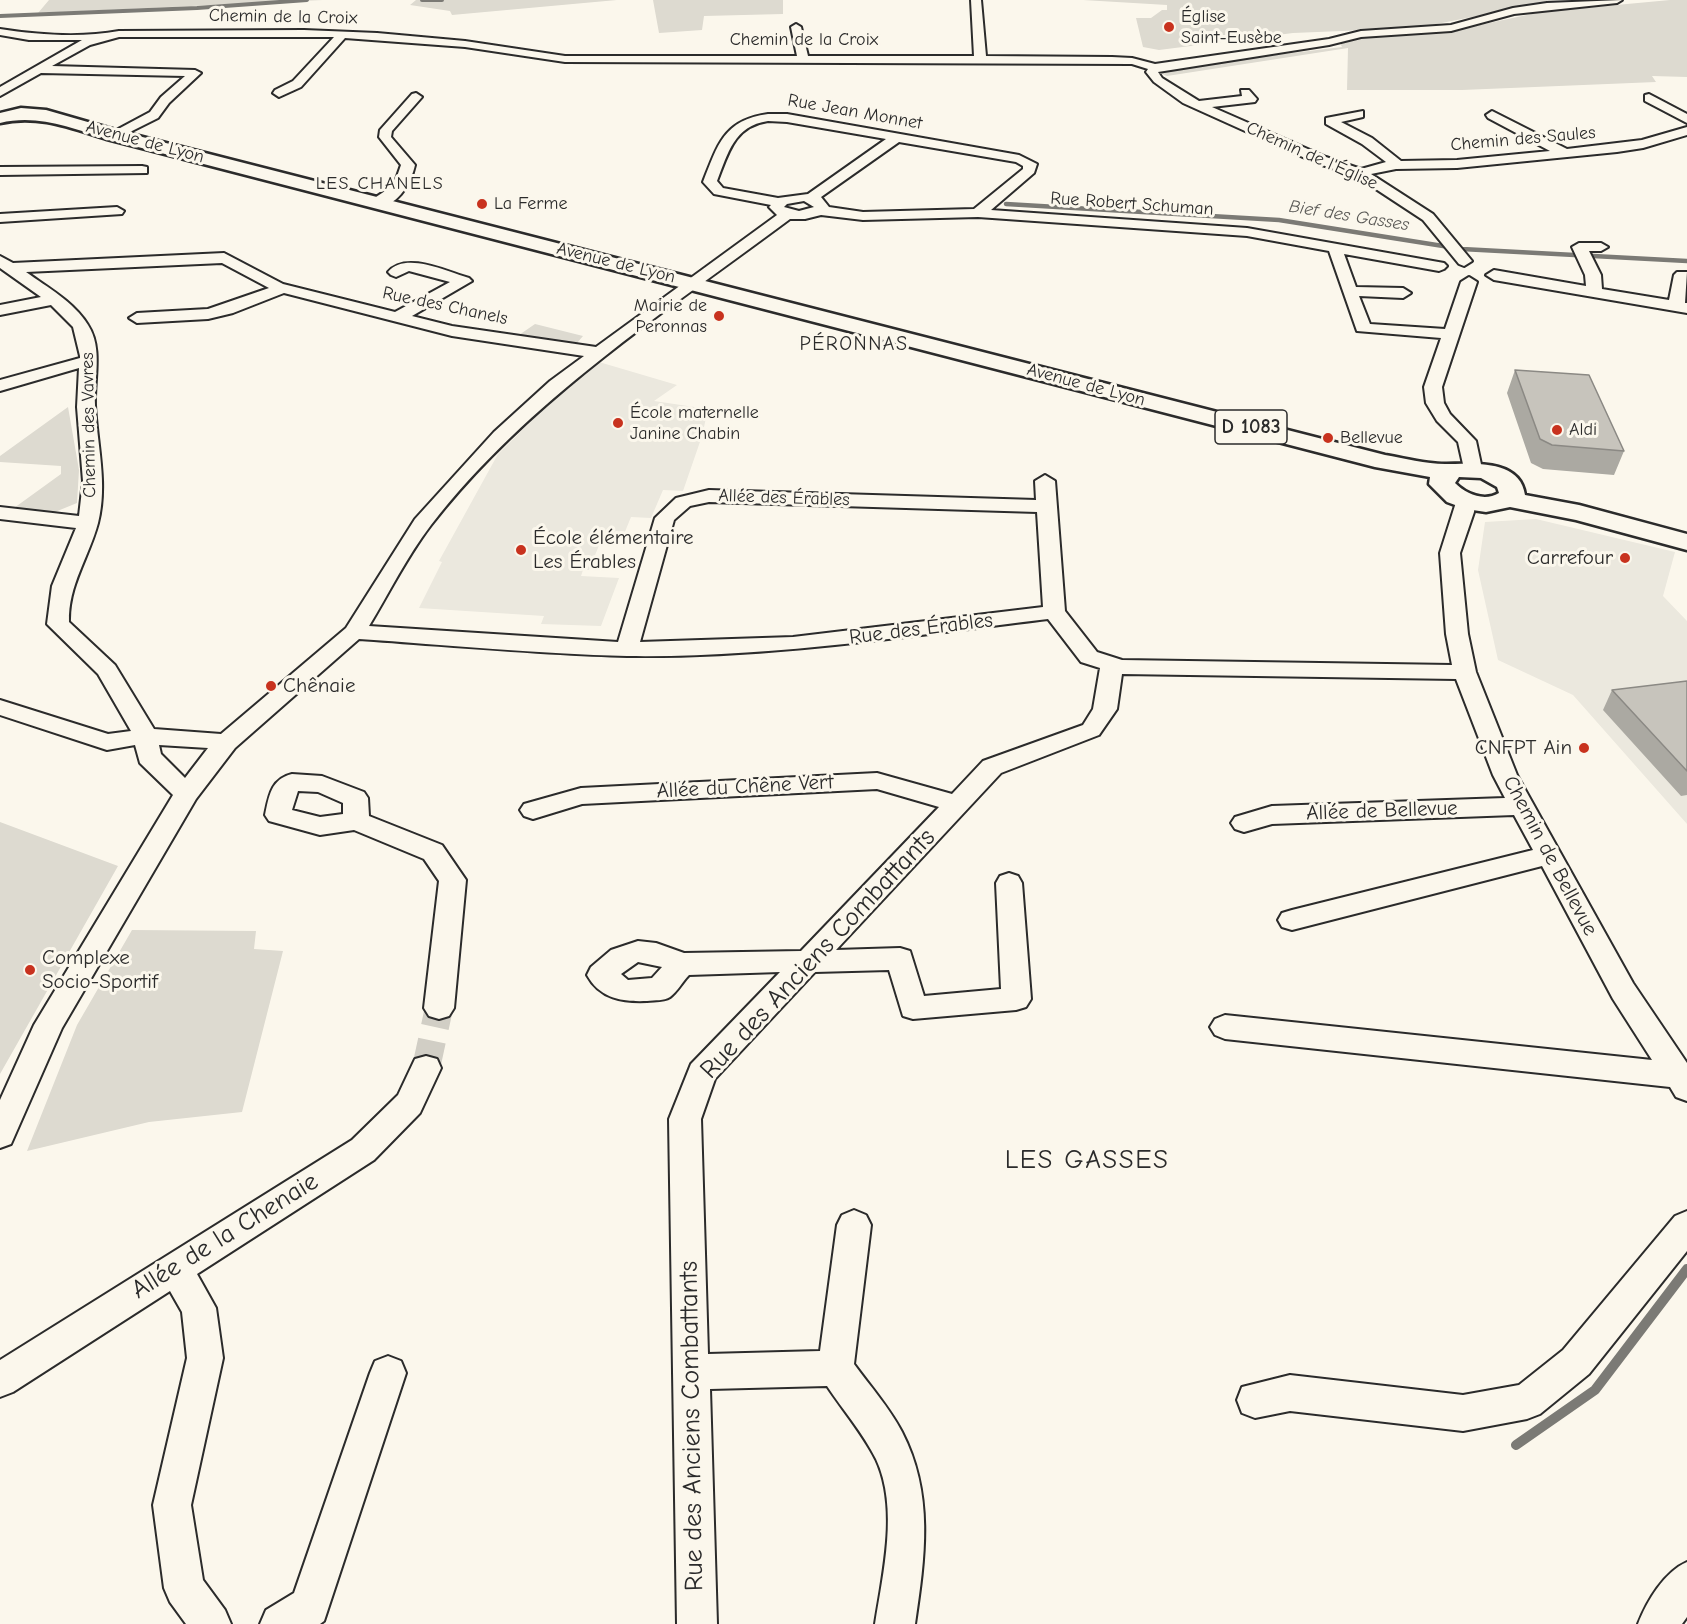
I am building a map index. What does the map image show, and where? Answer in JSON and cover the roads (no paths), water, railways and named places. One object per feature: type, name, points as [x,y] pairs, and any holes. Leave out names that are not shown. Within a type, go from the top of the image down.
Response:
[{"type":"main road","name":"Avenue de Lyon","points":[[0,110],[57,118],[113,135],[1384,462],[1412,474],[1496,475],[1510,493]]},
{"type":"main road","points":[[1454,474],[1448,492],[1465,500],[1485,504],[1510,493],[1687,542]]},
{"type":"street","points":[[976,0],[980,58]]},
{"type":"street","name":"Chemin de la Croix","points":[[0,92],[78,45],[97,37],[162,34],[342,35],[465,44],[565,58],[1122,60],[1155,67],[1329,42],[1361,34],[1451,28],[1513,11],[1547,6],[1617,0]]},
{"type":"street","points":[[796,27],[803,58]]},
{"type":"street","points":[[0,32],[29,37],[97,37]]},
{"type":"street","points":[[279,93],[297,84],[342,35]]},
{"type":"street","name":"Chemin de l'Église","points":[[1155,67],[1152,72],[1158,80],[1172,91],[1197,104],[1321,160],[1361,173],[1428,217],[1457,252]]},
{"type":"street","points":[[38,69],[195,73],[165,100],[154,115],[113,135]]},
{"type":"street","points":[[1197,104],[1251,99],[1245,93]]},
{"type":"street","points":[[378,202],[398,192],[405,180],[408,165],[385,137],[386,130],[416,97]]},
{"type":"street","points":[[1649,98],[1687,119]]},
{"type":"street","points":[[1359,114],[1330,121],[1367,141],[1398,165]]},
{"type":"street","points":[[1492,115],[1564,153]]},
{"type":"street","name":"Rue Jean Monnet","points":[[783,208],[718,191],[710,182],[728,138],[748,119],[767,116],[787,118],[1019,159],[1030,164],[1029,170],[978,213]]},
{"type":"street","name":"Chemin des Saules","points":[[1361,173],[1372,168],[1398,165],[1454,164],[1643,144],[1687,131]]},
{"type":"street","points":[[0,1136],[49,1025],[186,794],[226,742],[354,632],[422,523],[450,490],[501,436],[556,385],[692,283],[783,208],[805,215],[815,204],[896,138]]},
{"type":"street","points":[[0,171],[142,170]]},
{"type":"street","name":"Rue Robert Schuman","points":[[815,204],[863,216],[978,213],[1247,231],[1440,266]]},
{"type":"street","points":[[0,218],[117,211]]},
{"type":"street","points":[[1337,247],[1336,254],[1363,328],[1453,334]]},
{"type":"street","points":[[1594,291],[1593,275],[1579,247],[1600,247]]},
{"type":"street","points":[[1494,275],[1486,266],[1457,252],[1440,266],[1447,276],[1469,282],[1485,280],[1494,275],[1682,307],[1682,275]]},
{"type":"street","name":"Rue des Chanels","points":[[5,265],[224,258],[242,265],[264,281],[284,288],[452,331],[599,352]]},
{"type":"street","name":"Chemin des Vavres","points":[[5,265],[52,300],[81,326],[87,344],[86,404],[91,501],[88,523],[57,603],[58,624],[107,670],[146,736],[149,757],[186,794]]},
{"type":"street","points":[[396,272],[407,266],[464,281],[398,317]]},
{"type":"street","points":[[1454,474],[1467,441],[1443,417],[1433,387],[1469,282]]},
{"type":"street","points":[[136,318],[218,312],[284,288]]},
{"type":"street","points":[[1349,291],[1403,293]]},
{"type":"street","points":[[0,310],[52,300]]},
{"type":"street","points":[[0,386],[25,377],[88,361]]},
{"type":"street","points":[[1045,481],[1054,612],[1089,657],[1120,667],[1465,672]]},
{"type":"street","name":"Allée des Érables","points":[[627,649],[665,518],[683,502],[708,496],[1047,506]]},
{"type":"street","name":"Chemin de Bellevue","points":[[1465,500],[1464,512],[1450,553],[1457,634],[1465,672],[1505,775],[1623,991],[1682,1082]]},
{"type":"street","points":[[6,519],[88,523]]},
{"type":"street","name":"Rue des Érables","points":[[354,632],[627,649],[794,644],[1054,612]]},
{"type":"street","name":"Rue des Anciens Combattants","points":[[697,1624],[685,1119],[702,1073],[992,767],[1091,730],[1105,709],[1112,665]]},
{"type":"street","points":[[0,707],[107,742],[146,736],[226,742]]},
{"type":"street","name":"Allée du Chêne Vert","points":[[533,810],[581,795],[877,781],[957,804]]},
{"type":"street","name":"Allée de Bellevue","points":[[1244,823],[1272,815],[1522,806]]},
{"type":"street","points":[[356,821],[433,852],[453,880],[439,1008]]},
{"type":"street","points":[[1292,920],[1549,855]]},
{"type":"street","points":[[681,964],[900,958],[913,1008],[1016,999],[1009,884]]},
{"type":"street","points":[[1225,1027],[1682,1082]]},
{"type":"street","name":"Allée de la Chenaie","points":[[0,1380],[363,1150],[409,1104],[426,1068]]},
{"type":"street","points":[[854,1225],[836,1368],[888,1445],[903,1490],[906,1530],[895,1624]]},
{"type":"street","points":[[1256,1400],[1290,1392],[1463,1413],[1527,1401],[1576,1362],[1687,1226]]},
{"type":"street","points":[[174,1268],[199,1308],[205,1358],[172,1505],[184,1588],[211,1624]]},
{"type":"street","points":[[691,1372],[836,1368]]},
{"type":"street","points":[[280,1624],[310,1607],[388,1373]]},
{"type":"street","points":[[1658,1624],[1687,1582]]},
{"type":"waterway","points":[[0,16],[197,8],[307,0]]},
{"type":"waterway","points":[[422,0],[442,0]]},
{"type":"waterway","name":"Bief des Gasses","points":[[1006,204],[1279,220],[1462,249],[1687,261]]},
{"type":"waterway","points":[[1516,1445],[1595,1390],[1687,1269]]},
{"type":"tunnel","points":[[426,1068],[439,1008]]},
{"type":"place","name":"Église Saint-Eusèbe","points":[[1169,27]]},
{"type":"place","name":"La Ferme","points":[[482,204]]},
{"type":"place","name":"Mairie de Peronnas","points":[[719,316]]},
{"type":"place","name":"École maternelle Janine Chabin","points":[[618,423]]},
{"type":"place","name":"Aldi","points":[[1557,430]]},
{"type":"place","name":"Bellevue","points":[[1328,438]]},
{"type":"place","name":"École élémentaire Les Érables","points":[[521,550]]},
{"type":"place","name":"Carrefour","points":[[1625,558]]},
{"type":"place","name":"Chênaie","points":[[271,686]]},
{"type":"place","name":"CNFPT Ain","points":[[1584,748]]},
{"type":"place","name":"Complexe Socio-Sportif","points":[[30,970]]},
{"type":"district","name":"LES CHANELS","points":[[380,184]]},
{"type":"district","name":"PÉRONNAS","points":[[854,344]]},
{"type":"district","name":"LES GASSES","points":[[1087,1160]]}]
